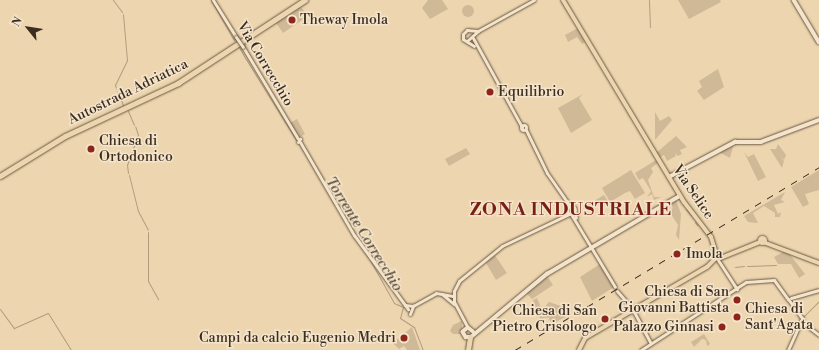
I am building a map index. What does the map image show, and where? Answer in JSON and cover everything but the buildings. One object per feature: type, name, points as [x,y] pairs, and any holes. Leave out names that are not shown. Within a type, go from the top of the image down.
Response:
[{"type":"highway","name":"Autostrada Adriatica","points":[[0,175],[64,134],[176,82],[300,0]]},
{"type":"highway","name":"Autostrada Adriatica","points":[[0,175],[65,136],[178,83],[305,0]]},
{"type":"highway","points":[[468,347],[470,334]]},
{"type":"main road","name":"Via Selice","points":[[563,0],[680,196],[711,237],[716,258]]},
{"type":"main road","points":[[794,0],[819,42]]},
{"type":"main road","points":[[669,177],[735,142],[764,141],[819,120]]},
{"type":"main road","points":[[470,334],[544,277],[592,246],[680,196]]},
{"type":"main road","points":[[579,350],[585,338],[654,296],[691,276],[710,264],[716,258],[762,240],[819,262]]},
{"type":"main road","points":[[463,331],[468,328],[470,334]]},
{"type":"main road","points":[[463,331],[470,334]]},
{"type":"street","name":"Via Correcchio","points":[[213,0],[299,140],[354,235],[405,305],[411,307]]},
{"type":"street","points":[[467,41],[473,37],[478,30],[534,0]]},
{"type":"street","points":[[476,48],[467,41],[463,34],[470,30],[478,30]]},
{"type":"street","points":[[470,30],[476,48],[526,131],[547,173],[568,207],[574,211],[615,287]]},
{"type":"street","points":[[568,207],[568,214],[592,246]]},
{"type":"street","points":[[444,294],[455,287],[501,247],[574,211]]},
{"type":"street","name":"Via Selice","points":[[716,258],[737,289]]},
{"type":"street","points":[[642,350],[748,282],[773,280],[791,299],[801,321],[819,335]]},
{"type":"street","points":[[455,287],[453,296],[456,308]]},
{"type":"street","points":[[791,299],[819,290]]},
{"type":"street","points":[[617,291],[633,310],[651,343]]},
{"type":"street","points":[[410,314],[411,307],[435,293],[453,296]]},
{"type":"street","points":[[444,294],[456,308],[468,328]]},
{"type":"street","points":[[463,318],[463,331]]},
{"type":"street","points":[[788,350],[801,321]]},
{"type":"shaded area","points":[[428,0],[442,0],[448,9],[430,19],[422,8]]},
{"type":"shaded area","points":[[678,0],[720,0],[721,2],[689,19]]},
{"type":"shaded area","points":[[466,5],[470,5],[474,11],[470,17],[466,17],[462,13],[462,9]]},
{"type":"shaded area","name":"Theway Imola","points":[[301,7],[308,16],[283,33],[276,23]]},
{"type":"shaded area","points":[[578,28],[585,42],[582,44],[577,37],[568,42],[565,35]]},
{"type":"shaded area","points":[[718,69],[724,87],[704,100],[697,91],[702,87],[699,81]]},
{"type":"shaded area","points":[[583,94],[579,98],[592,120],[571,133],[558,108]]},
{"type":"shaded area","points":[[655,112],[660,121],[669,116],[672,120],[655,140]]},
{"type":"shaded area","points":[[297,119],[305,134],[300,137],[290,123]]},
{"type":"shaded area","points":[[676,136],[687,147],[680,150],[682,154],[678,156],[675,153],[676,156],[667,161],[664,155],[659,158],[656,153]]},
{"type":"shaded area","points":[[734,143],[730,158],[719,152]]},
{"type":"shaded area","points":[[778,144],[786,155],[784,160],[780,156],[784,161],[782,168],[770,149],[776,149]]},
{"type":"shaded area","points":[[466,148],[470,154],[449,166],[445,159]]},
{"type":"shaded area","points":[[744,152],[748,157],[754,154],[766,177],[758,181]]},
{"type":"shaded area","points":[[656,160],[658,163],[651,168],[653,172],[648,180],[654,197],[661,197],[654,200],[652,194],[647,197],[651,191],[643,178],[639,180],[635,173]]},
{"type":"shaded area","points":[[631,170],[645,193],[635,199],[630,191],[610,202],[602,188]]},
{"type":"shaded area","points":[[819,170],[819,190],[805,194],[809,204],[803,207],[791,187]]},
{"type":"shaded area","points":[[785,192],[781,200],[785,202],[774,205],[778,214],[781,212],[780,217],[775,217],[775,213],[764,206],[753,213],[758,223],[748,222],[744,216]]},
{"type":"shaded area","points":[[604,195],[609,203],[601,208],[598,205],[591,209],[586,206]]},
{"type":"shaded area","points":[[676,200],[681,214],[679,240],[676,235],[678,225],[669,211],[673,208],[669,203]]},
{"type":"shaded area","points":[[785,251],[788,252],[805,274],[799,278],[791,264],[778,264],[774,257]]},
{"type":"shaded area","points":[[494,254],[507,273],[496,280],[486,263]]},
{"type":"shaded area","points":[[600,264],[614,287],[592,301],[580,277]]},
{"type":"shaded area","points":[[547,276],[553,285],[532,299],[525,292]]},
{"type":"shaded area","points":[[537,298],[542,310],[549,302],[567,308],[567,316],[552,324],[548,317],[541,321],[533,300]]},
{"type":"shaded area","points":[[462,321],[462,334],[453,334],[450,331],[453,325]]},
{"type":"shaded area","name":"Campi da calcio Eugenio Medri","points":[[412,327],[420,350],[407,350],[404,346],[399,349],[393,343]]},
{"type":"shaded area","points":[[704,334],[710,344],[707,346],[706,340],[702,339],[694,347],[691,342]]},
{"type":"waterway","points":[[113,0],[122,12]]},
{"type":"waterway","name":"Torrente Correcchio","points":[[211,0],[234,40]]},
{"type":"waterway","points":[[649,0],[650,27]]},
{"type":"waterway","points":[[123,14],[127,60],[115,85],[123,105]]},
{"type":"waterway","name":"Torrente Correcchio","points":[[239,47],[245,58]]},
{"type":"waterway","name":"Torrente Correcchio","points":[[246,59],[296,140]]},
{"type":"waterway","points":[[128,111],[134,125]]},
{"type":"waterway","points":[[128,173],[127,165],[138,135],[135,126]]},
{"type":"waterway","name":"Torrente Correcchio","points":[[299,143],[320,179]]},
{"type":"waterway","points":[[129,175],[138,211],[148,230]]},
{"type":"waterway","name":"Torrente Correcchio","points":[[322,182],[335,205]]},
{"type":"waterway","points":[[686,209],[691,215]]},
{"type":"waterway","name":"Torrente Correcchio","points":[[342,217],[368,257]]},
{"type":"waterway","points":[[148,232],[148,281],[158,299]]},
{"type":"waterway","name":"Torrente Correcchio","points":[[370,260],[394,303],[403,307],[400,318],[414,327],[423,350]]},
{"type":"waterway","points":[[747,266],[776,265]]},
{"type":"waterway","points":[[735,267],[744,266]]},
{"type":"waterway","points":[[804,316],[819,301]]},
{"type":"waterway","points":[[0,309],[14,328],[48,313],[71,350]]},
{"type":"railway","points":[[515,350],[819,167]]},
{"type":"place","name":"Theway Imola","points":[[292,20]]},
{"type":"place","name":"Equilibrio","points":[[490,92]]},
{"type":"place","name":"Chiesa di Ortodonico","points":[[91,149]]},
{"type":"place","name":"Imola","points":[[677,254]]},
{"type":"place","name":"Chiesa di San Giovanni Battista","points":[[737,300]]},
{"type":"place","name":"Chiesa di Sant'Agata","points":[[737,317]]},
{"type":"place","name":"Chiesa di San Pietro Crisologo","points":[[605,319]]},
{"type":"place","name":"Palazzo Ginnasi","points":[[722,327]]},
{"type":"place","name":"Campi da calcio Eugenio Medri","points":[[404,338]]},
{"type":"district","name":"ZONA INDUSTRIALE","points":[[571,210]]}]
